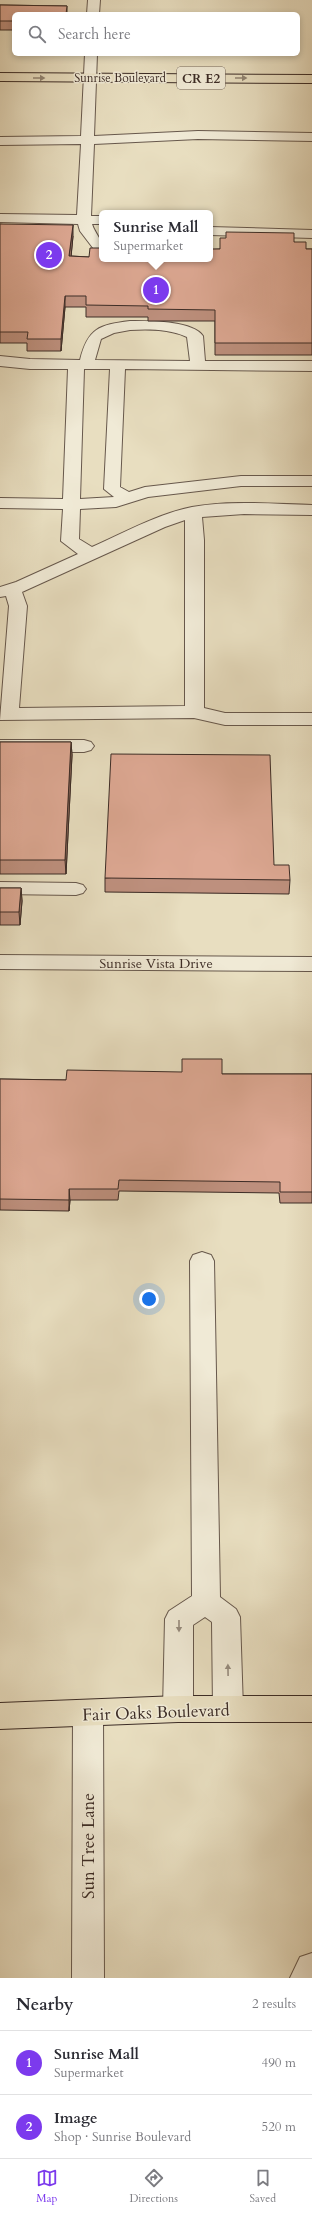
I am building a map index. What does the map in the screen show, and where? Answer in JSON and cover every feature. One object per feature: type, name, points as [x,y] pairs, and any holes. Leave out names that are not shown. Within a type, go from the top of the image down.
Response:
[{"type":"main road","name":"Sunrise Boulevard","points":[[0,67],[90,72],[312,79]]},
{"type":"main road","name":"Sunrise Boulevard","points":[[0,77],[90,72],[312,68]]},
{"type":"main road","name":"Fair Oaks Boulevard","points":[[0,1716],[88,1714],[178,1709],[312,1709]]},
{"type":"street","points":[[93,12],[94,0]]},
{"type":"street","points":[[91,56],[84,218],[87,232],[99,245]]},
{"type":"street","points":[[0,141],[88,140],[198,135],[312,136]]},
{"type":"street","points":[[0,218],[84,218],[99,220]]},
{"type":"street","points":[[213,231],[312,234]]},
{"type":"street","points":[[91,554],[70,541],[81,365],[94,337],[102,331],[114,327],[166,326],[183,330],[196,336],[198,365]]},
{"type":"street","points":[[0,361],[30,364],[81,365],[312,366]]},
{"type":"street","points":[[118,365],[112,489],[128,498]]},
{"type":"street","points":[[0,503],[72,504],[116,502],[145,492],[235,481],[312,481]]},
{"type":"street","points":[[312,510],[244,509],[193,512],[159,523],[6,590],[18,606],[5,714],[194,712],[225,719],[312,719]]},
{"type":"street","points":[[193,512],[195,540],[194,712]]},
{"type":"street","points":[[0,746],[84,746]]},
{"type":"street","points":[[0,888],[76,889]]},
{"type":"street","name":"Sunrise Vista Drive","points":[[0,962],[312,964]]},
{"type":"street","points":[[202,1261],[206,1602]]},
{"type":"street","points":[[206,1602],[226,1617],[228,1709]]},
{"type":"street","points":[[178,1709],[179,1619],[206,1602]]},
{"type":"street","name":"Sun Tree Lane","points":[[88,1714],[88,1978]]},
{"type":"street","points":[[306,1978],[312,1968]]},
{"type":"building","points":[[0,5],[67,6],[66,12],[12,12],[12,21],[0,21]]},
{"type":"building","points":[[0,224],[73,225],[69,256],[89,257],[90,248],[99,248],[99,262],[213,262],[213,249],[220,249],[220,238],[226,238],[226,232],[294,233],[294,242],[306,242],[306,249],[312,249],[312,343],[215,343],[215,310],[148,309],[148,306],[86,305],[86,296],[65,296],[61,339],[27,339],[28,332],[0,332]]},
{"type":"building","points":[[0,742],[71,742],[65,860],[0,860]]},
{"type":"building","points":[[111,754],[270,755],[274,865],[289,865],[290,880],[105,878]]},
{"type":"building","points":[[0,888],[21,888],[19,912],[0,912]]},
{"type":"building","points":[[182,1059],[222,1059],[222,1074],[312,1074],[312,1192],[280,1192],[280,1182],[119,1180],[118,1189],[69,1189],[69,1200],[0,1199],[0,1079],[66,1080],[67,1070],[182,1072]]},
{"type":"place","name":"Image","points":[[49,255]]},
{"type":"place","name":"Sunrise Mall","points":[[156,290]]}]
